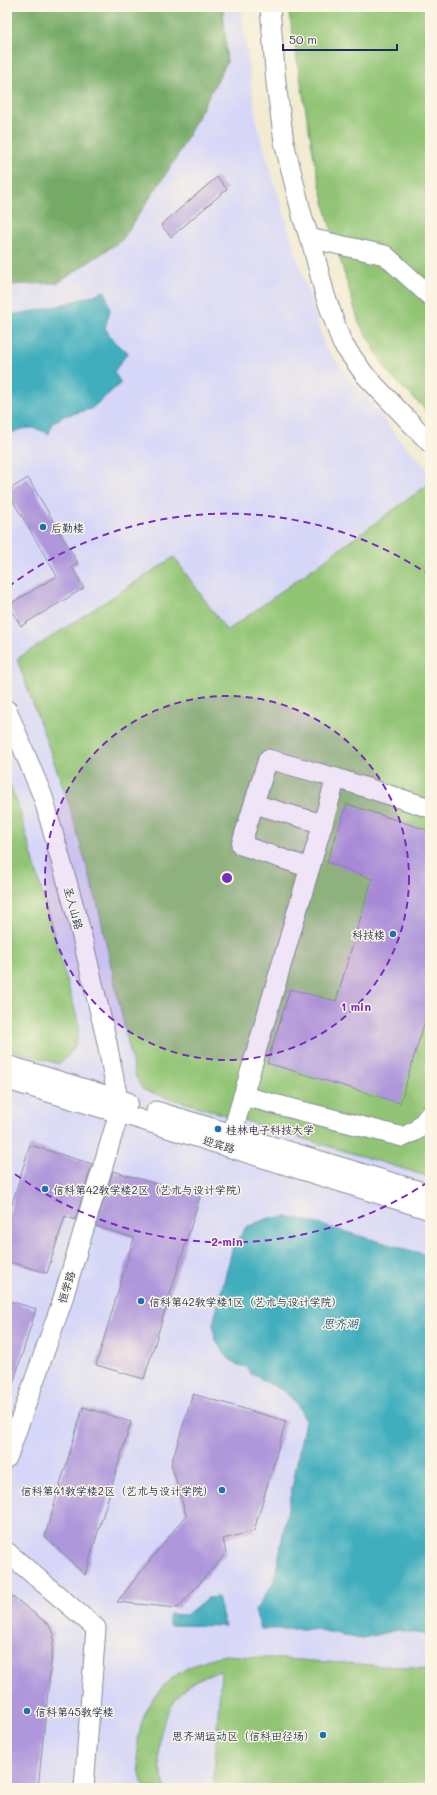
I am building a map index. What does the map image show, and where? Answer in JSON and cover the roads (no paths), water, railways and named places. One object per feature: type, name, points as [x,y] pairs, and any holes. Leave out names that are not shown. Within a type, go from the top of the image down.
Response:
[{"type":"street","points":[[270,7],[276,83],[284,142],[294,186],[325,295],[342,343],[365,375],[430,443]]},
{"type":"street","points":[[309,238],[385,255],[430,296]]},
{"type":"street","name":"圣人山路","points":[[7,710],[43,797],[75,909],[106,1038],[118,1106]]},
{"type":"street","points":[[310,868],[241,845],[268,759],[336,778],[430,808]]},
{"type":"street","points":[[232,1134],[336,778]]},
{"type":"street","points":[[254,804],[323,824]]},
{"type":"street","name":"迎宾路","points":[[7,1065],[118,1106],[430,1210]]},
{"type":"street","name":"迎宾路","points":[[7,1080],[232,1134],[430,1194]]},
{"type":"street","points":[[243,1096],[403,1137],[417,1130],[430,1114]]},
{"type":"street","name":"恒学路","points":[[7,1458],[61,1305],[118,1106]]},
{"type":"street","points":[[7,1552],[96,1628],[84,1788]]},
{"type":"water","points":[[105,291],[110,310],[105,328],[115,343],[128,352],[114,372],[121,383],[91,409],[64,416],[52,423],[49,434],[37,429],[28,428],[7,435],[7,315],[57,306]]},
{"type":"water","name":"思齐湖","points":[[288,1217],[304,1220],[430,1256],[430,1635],[396,1630],[360,1639],[315,1629],[261,1629],[255,1611],[274,1581],[305,1420],[297,1405],[288,1394],[259,1378],[257,1375],[251,1374],[246,1367],[238,1365],[228,1358],[215,1340],[213,1324],[233,1246],[246,1227],[269,1218]]},
{"type":"water","points":[[218,1597],[225,1626],[169,1625],[169,1614],[186,1615],[207,1598]]},
{"type":"place","name":"后勤楼","points":[[43,527]]},
{"type":"place","name":"科技楼","points":[[393,934]]},
{"type":"place","name":"桂林电子科技大学","points":[[218,1129]]},
{"type":"place","name":"信科第42教学楼2区（艺术与设计学院）","points":[[45,1189]]},
{"type":"place","name":"信科第42教学楼1区（艺术与设计学院）","points":[[141,1301]]},
{"type":"place","name":"信科第41教学楼2区（艺术与设计学院）","points":[[222,1490]]},
{"type":"place","name":"信科第45教学楼","points":[[27,1711]]},
{"type":"place","name":"思齐湖运动区（信科田径场）","points":[[323,1735]]}]
